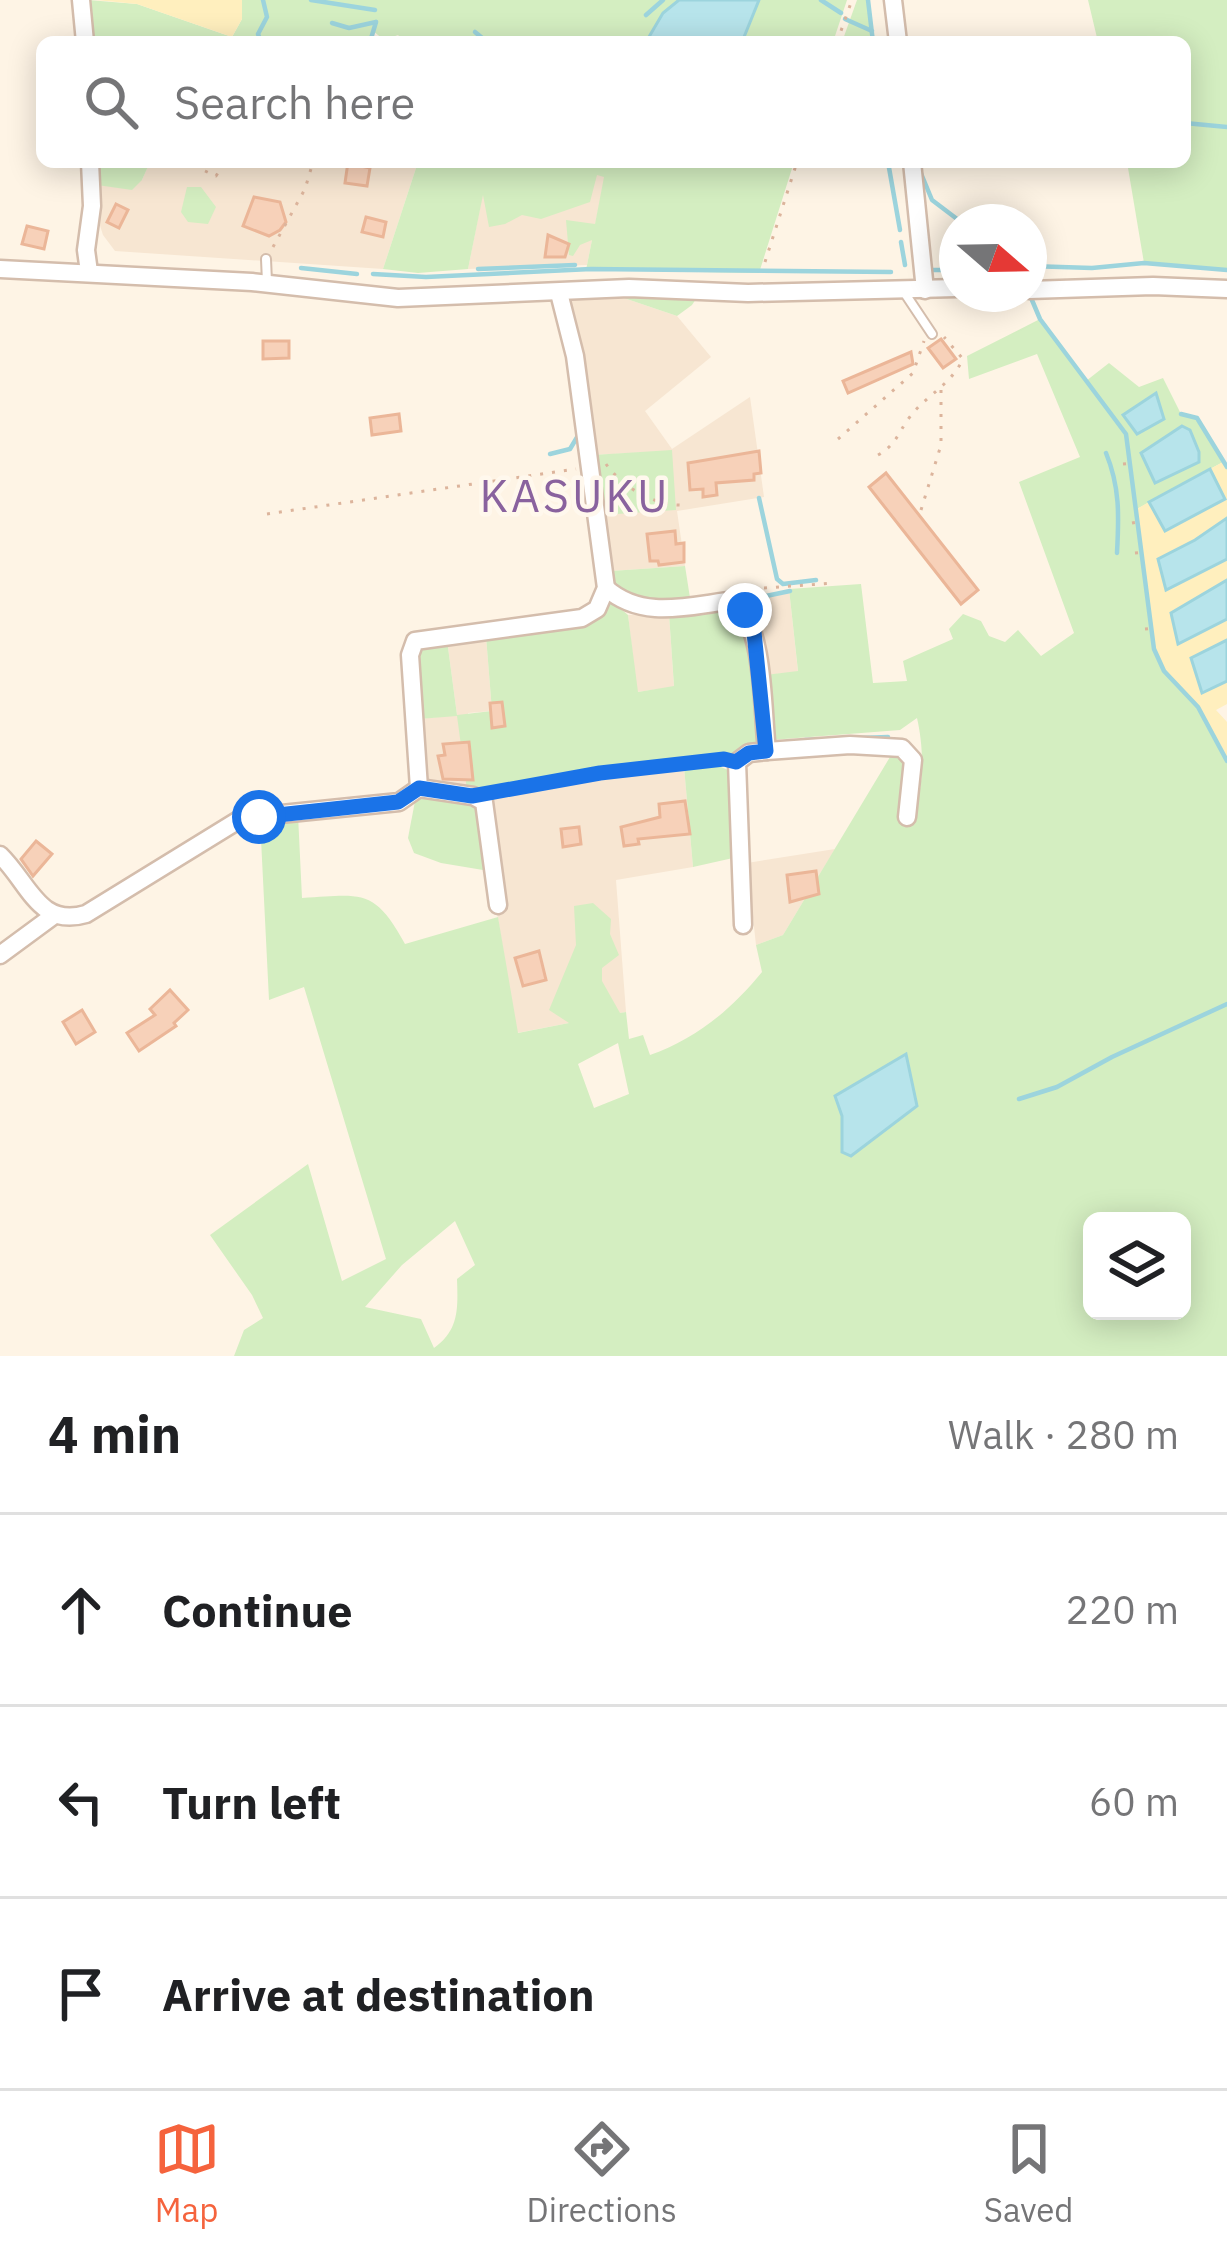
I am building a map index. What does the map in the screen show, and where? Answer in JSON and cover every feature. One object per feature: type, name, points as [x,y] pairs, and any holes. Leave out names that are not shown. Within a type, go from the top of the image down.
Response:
[{"type":"street","points":[[81,0],[84,36]]},
{"type":"street","points":[[893,0],[897,36]]},
{"type":"street","points":[[89,272],[90,168]]},
{"type":"street","points":[[913,168],[925,290]]},
{"type":"street","points":[[0,269],[267,284],[398,298],[629,288],[939,289]]},
{"type":"street","points":[[1047,289],[1153,286],[1227,290]]},
{"type":"street","points":[[419,788],[410,655],[416,641],[582,618],[597,609],[606,588],[575,356],[559,293]]},
{"type":"street","points":[[606,588],[623,604],[643,610],[736,600],[754,632],[766,751]]},
{"type":"street","points":[[743,926],[736,762],[749,753],[850,745],[902,748],[913,760],[907,817]]},
{"type":"street","points":[[0,855],[53,916],[69,919],[86,914],[242,818],[398,802],[419,788],[484,802],[498,905]]},
{"type":"street","points":[[0,955],[53,916]]},
{"type":"lane","points":[[266,260],[267,284]]},
{"type":"lane","points":[[903,291],[930,330]]},
{"type":"path","points":[[839,36],[852,0]]},
{"type":"path","points":[[205,171],[216,176],[221,168]]},
{"type":"path","points":[[266,260],[312,168]]},
{"type":"path","points":[[765,262],[795,168]]},
{"type":"path","points":[[838,439],[913,373],[930,330],[939,332],[963,359],[941,390],[909,418],[894,446],[878,455]]},
{"type":"path","points":[[921,510],[941,445],[941,390]]},
{"type":"path","points":[[587,447],[633,490],[674,506],[686,505]]},
{"type":"path","points":[[1123,464],[1133,463]]},
{"type":"path","points":[[267,514],[501,483],[590,466]]},
{"type":"path","points":[[1132,523],[1142,521]]},
{"type":"path","points":[[1135,553],[1147,552]]},
{"type":"path","points":[[764,588],[835,583]]},
{"type":"path","points":[[1145,629],[1156,628]]},
{"type":"path","points":[[472,796],[600,773],[724,759],[736,762]]},
{"type":"shaded area","points":[[147,168],[416,168],[383,269],[115,251],[103,235],[95,210],[97,185],[142,180]]},
{"type":"shaded area","points":[[488,168],[606,171],[587,265],[468,269]]},
{"type":"shaded area","points":[[597,281],[621,297],[677,316],[711,357],[645,411],[672,449],[750,397],[764,497],[677,511],[685,566],[611,571],[602,515],[672,451],[593,455],[566,293],[575,284]]},
{"type":"shaded area","points":[[789,589],[798,672],[765,675],[750,601]]},
{"type":"shaded area","points":[[669,614],[674,687],[637,692],[628,615]]},
{"type":"shaded area","points":[[486,636],[492,711],[468,713],[467,790],[431,786],[423,779],[419,719],[457,715],[447,640]]},
{"type":"shaded area","points":[[684,767],[693,867],[616,880],[626,1012],[517,1033],[496,907],[487,798]]},
{"type":"shaded area","points":[[835,849],[783,935],[756,945],[747,863]]},
{"type":"green space","points":[[88,0],[137,4],[229,36],[91,36]]},
{"type":"green space","points":[[242,0],[679,0],[663,13],[650,36],[379,36],[372,30],[371,36],[233,36],[242,19]]},
{"type":"green space","points":[[759,0],[847,0],[835,36],[744,36]]},
{"type":"green space","points":[[857,0],[868,0],[873,36],[844,36]]},
{"type":"green space","points":[[1088,0],[1227,0],[1227,270],[1144,263],[1128,168],[1191,168],[1191,36],[1097,36]]},
{"type":"green space","points":[[98,168],[147,168],[132,190],[97,185]]},
{"type":"green space","points":[[416,168],[792,168],[759,273],[586,270],[592,240],[569,255],[566,220],[595,224],[604,177],[597,175],[590,202],[541,219],[522,215],[489,227],[483,195],[468,269],[418,273],[383,269]]},
{"type":"green space","points":[[187,187],[201,187],[216,207],[208,224],[188,222],[181,212]]},
{"type":"green space","points":[[597,281],[705,285],[692,305],[677,316],[621,297]]},
{"type":"green space","points":[[1040,319],[1086,381],[1109,363],[1139,387],[1163,378],[1181,414],[1197,418],[1223,462],[1135,510],[1154,649],[1164,671],[1198,707],[1227,761],[1227,1356],[234,1356],[244,1330],[263,1318],[210,1235],[308,1164],[342,1281],[386,1259],[304,987],[269,1000],[260,819],[298,815],[302,898],[364,898],[384,912],[405,944],[498,917],[518,1033],[569,1023],[549,1010],[576,945],[574,906],[593,903],[611,919],[610,934],[619,955],[602,968],[602,981],[620,1013],[626,1012],[629,1039],[643,1035],[650,1055],[698,1031],[762,972],[756,945],[783,935],[893,752],[908,766],[904,825],[920,789],[917,718],[900,730],[771,740],[765,675],[798,671],[789,589],[861,584],[873,683],[907,681],[903,661],[953,639],[949,629],[963,614],[981,621],[989,636],[1005,642],[1018,630],[1041,656],[1074,633],[1019,482],[1080,457],[1037,354],[969,379],[967,356]],"holes":[[[618,1043],[629,1094],[594,1108],[578,1064]],[[455,1221],[475,1265],[457,1279],[455,1318],[434,1348],[421,1319],[365,1307],[402,1265]]]},
{"type":"green space","points":[[672,450],[676,510],[602,515],[593,455]]},
{"type":"green space","points":[[685,566],[690,598],[642,604],[613,586],[611,571]]},
{"type":"green space","points":[[608,598],[628,615],[638,692],[674,686],[669,614],[730,608],[740,614],[748,637],[760,741],[736,753],[467,790],[457,716],[419,719],[416,650],[422,643],[447,640],[457,715],[492,711],[486,636],[583,625],[600,617]]},
{"type":"green space","points":[[716,765],[728,770],[733,858],[693,867],[684,767]]},
{"type":"green space","points":[[424,795],[480,805],[489,871],[414,853],[408,838],[415,801]]},
{"type":"sand","points":[[96,0],[242,0],[242,19],[229,36],[137,4]]},
{"type":"sand","points":[[1223,462],[1227,467],[1227,518],[1158,559],[1166,590],[1227,559],[1227,580],[1171,613],[1178,644],[1227,619],[1227,640],[1191,659],[1203,693],[1227,681],[1227,704],[1216,710],[1227,722],[1227,761],[1198,707],[1164,671],[1154,649],[1135,510],[1149,502],[1165,530],[1224,499],[1210,469]]},
{"type":"water","points":[[679,0],[759,0],[744,36],[650,36],[663,13]]},
{"type":"water","points":[[1156,393],[1164,419],[1137,434],[1123,415]]},
{"type":"water","points":[[1182,426],[1190,430],[1199,462],[1155,483],[1141,453]]},
{"type":"water","points":[[1210,469],[1225,499],[1165,531],[1149,502]]},
{"type":"water","points":[[1227,518],[1227,559],[1166,590],[1158,559]]},
{"type":"water","points":[[1227,580],[1227,619],[1178,644],[1171,613]]},
{"type":"water","points":[[1227,640],[1227,681],[1202,693],[1191,658]]},
{"type":"water","points":[[906,1054],[917,1106],[851,1156],[842,1152],[842,1116],[835,1096]]},
{"type":"building","points":[[347,168],[370,168],[367,186],[345,183]]},
{"type":"building","points":[[254,197],[280,202],[286,222],[280,230],[269,236],[243,226]]},
{"type":"building","points":[[116,204],[128,210],[119,228],[107,222]]},
{"type":"building","points":[[366,217],[386,222],[383,237],[362,232]]},
{"type":"building","points":[[27,226],[48,231],[44,249],[22,244]]},
{"type":"building","points":[[548,235],[569,244],[565,257],[545,257]]},
{"type":"building","points":[[941,339],[956,359],[943,368],[928,348]]},
{"type":"building","points":[[263,341],[289,341],[289,358],[263,359]]},
{"type":"building","points":[[911,352],[913,364],[848,393],[843,381]]},
{"type":"building","points":[[399,414],[401,431],[372,435],[370,418]]},
{"type":"building","points":[[759,451],[761,473],[754,474],[754,480],[716,483],[717,495],[703,497],[703,489],[690,490],[688,463]]},
{"type":"building","points":[[886,473],[978,590],[961,604],[869,487]]},
{"type":"building","points":[[675,531],[676,544],[684,543],[684,562],[659,565],[650,561],[647,534]]},
{"type":"building","points":[[502,702],[505,726],[492,728],[490,703]]},
{"type":"building","points":[[469,742],[473,780],[443,779],[438,756],[445,755],[443,744]]},
{"type":"building","points":[[685,801],[690,834],[638,839],[639,844],[624,846],[621,827],[660,817],[659,804]]},
{"type":"building","points":[[579,827],[581,844],[563,847],[561,829]]},
{"type":"building","points":[[36,841],[52,854],[33,876],[21,859]]},
{"type":"building","points":[[816,871],[819,894],[790,902],[787,875]]},
{"type":"building","points":[[539,951],[546,980],[523,986],[515,958]]},
{"type":"building","points":[[170,990],[188,1010],[176,1026],[139,1051],[127,1033],[155,1015],[150,1009]]},
{"type":"building","points":[[82,1010],[95,1032],[76,1044],[63,1022]]},
{"type":"waterway","points":[[259,36],[267,17],[263,0]]},
{"type":"waterway","points":[[311,0],[375,10]]},
{"type":"waterway","points":[[646,15],[663,0]]},
{"type":"waterway","points":[[821,0],[841,13]]},
{"type":"waterway","points":[[868,0],[872,36]]},
{"type":"waterway","points":[[845,19],[872,31]]},
{"type":"waterway","points":[[332,23],[349,28],[376,22]]},
{"type":"waterway","points":[[372,36],[376,22]]},
{"type":"waterway","points":[[475,32],[480,36]]},
{"type":"waterway","points":[[1191,124],[1227,127]]},
{"type":"waterway","points":[[889,168],[900,230]]},
{"type":"waterway","points":[[920,171],[939,205]]},
{"type":"waterway","points":[[901,242],[905,265]]},
{"type":"waterway","points":[[1047,267],[1144,263],[1227,270]]},
{"type":"waterway","points":[[478,269],[575,265]]},
{"type":"waterway","points":[[301,268],[357,274]]},
{"type":"waterway","points":[[373,274],[426,277],[591,269],[891,272]]},
{"type":"waterway","points":[[927,270],[939,270]]},
{"type":"waterway","points":[[1037,312],[1126,434],[1154,649],[1164,671],[1198,707],[1227,761]]},
{"type":"waterway","points":[[1181,414],[1197,418],[1227,467]]},
{"type":"waterway","points":[[550,454],[570,449],[579,434]]},
{"type":"waterway","points":[[1106,453],[1118,502],[1117,553]]},
{"type":"waterway","points":[[759,498],[777,579],[783,584],[816,580]]},
{"type":"waterway","points":[[737,595],[758,591]]},
{"type":"waterway","points":[[755,618],[754,608],[766,596],[790,591]]},
{"type":"waterway","points":[[805,740],[888,737]]},
{"type":"waterway","points":[[1019,1099],[1057,1087],[1227,1004]]},
{"type":"district","name":"KASUKU","points":[[575,495]]},
{"type":"route","points":[[259,817],[398,802],[419,788],[472,796],[600,773],[724,759],[736,762],[749,753],[766,751],[754,632],[745,610]]}]
